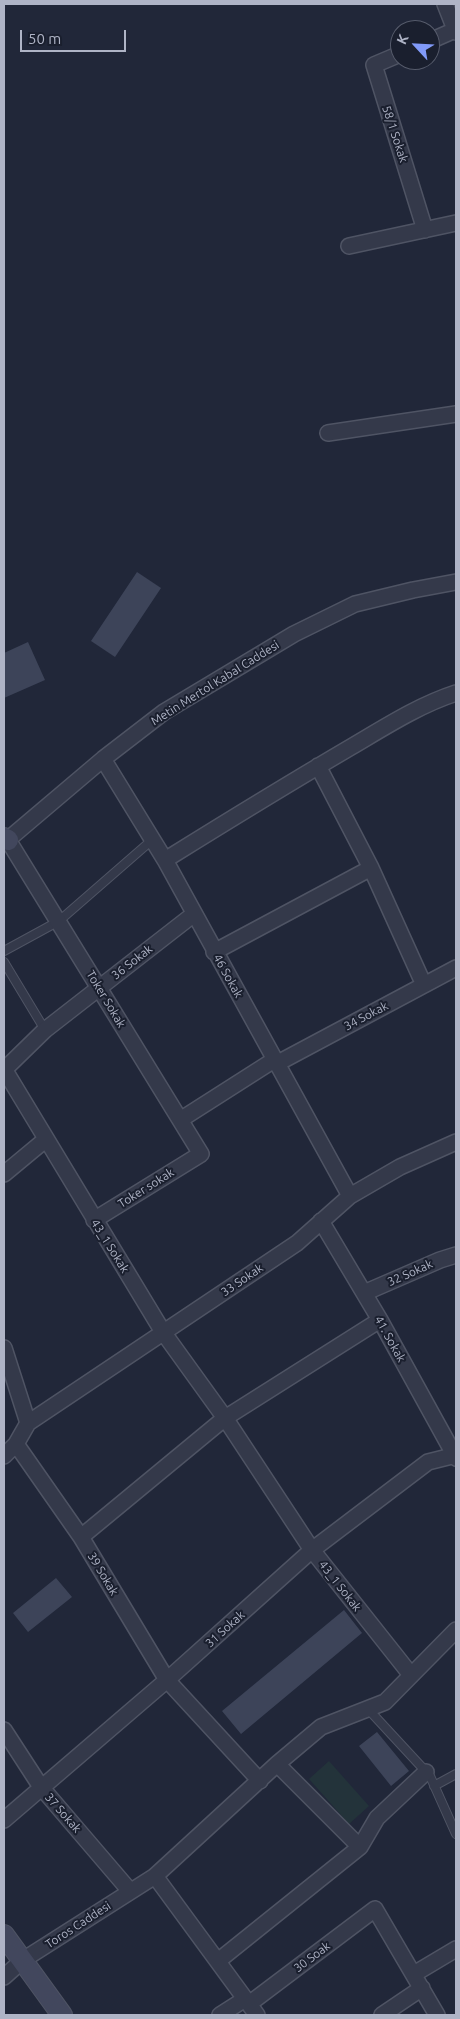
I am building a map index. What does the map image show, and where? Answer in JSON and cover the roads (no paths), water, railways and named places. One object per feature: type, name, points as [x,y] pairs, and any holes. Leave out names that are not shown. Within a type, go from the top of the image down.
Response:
[{"type":"main road","points":[[4,1935],[62,2015]]},
{"type":"street","points":[[440,37],[456,31],[445,4]]},
{"type":"street","name":"58/1 Sokak","points":[[390,59],[374,66],[426,230]]},
{"type":"street","points":[[349,246],[456,223]]},
{"type":"street","points":[[328,433],[456,414]]},
{"type":"street","name":"Metin Mertol Kabal Caddesi","points":[[5,840],[103,759],[164,712],[294,634],[355,604],[413,590],[455,588]]},
{"type":"street","points":[[164,860],[318,766],[423,707],[456,693]]},
{"type":"street","name":"46 Sokak","points":[[103,759],[164,860],[350,1196]]},
{"type":"street","points":[[318,766],[371,868],[424,985]]},
{"type":"street","name":"Toker Sokak","points":[[5,840],[58,921],[201,1154],[197,1156]]},
{"type":"street","points":[[214,952],[371,868]]},
{"type":"street","name":"36 Sokak","points":[[4,1070],[45,1030],[194,914]]},
{"type":"street","name":"34 Sokak","points":[[180,1120],[275,1062],[456,968]]},
{"type":"street","name":"43_1 Sokak","points":[[4,1070],[163,1332],[225,1418],[312,1550],[411,1676]]},
{"type":"street","points":[[4,1174],[45,1140]]},
{"type":"street","name":"33 Sokak","points":[[28,1423],[297,1243],[350,1196],[400,1167],[456,1142]]},
{"type":"street","name":"Toker sokak","points":[[94,1220],[197,1156]]},
{"type":"street","name":"41. Sokak","points":[[321,1221],[380,1320],[456,1456]]},
{"type":"street","name":"32 Sokak","points":[[364,1293],[456,1255]]},
{"type":"street","points":[[81,1537],[225,1418],[380,1320]]},
{"type":"street","points":[[4,1348],[28,1423],[16,1444],[4,1456]]},
{"type":"street","name":"39 Sokak","points":[[16,1444],[81,1537],[167,1680],[260,1781]]},
{"type":"street","name":"31 Sokak","points":[[4,1820],[167,1680],[312,1550],[428,1462],[456,1456]]},
{"type":"street","name":"Toros Caddesi","points":[[4,1977],[23,1960],[155,1876],[277,1764],[321,1727],[385,1702],[456,1633]]},
{"type":"street","name":"37 Sokak","points":[[4,1730],[41,1787],[130,1891]]},
{"type":"street","points":[[277,1764],[360,1847]]},
{"type":"street","points":[[218,1961],[360,1847],[377,1818],[430,1779]]},
{"type":"street","points":[[155,1876],[250,2006]]},
{"type":"street","name":"30 Soak","points":[[220,2015],[250,2006],[375,1909],[414,1974]]},
{"type":"street","points":[[437,2015],[414,1974],[456,1950]]},
{"type":"street","points":[[382,2015],[422,1988]]},
{"type":"lane","points":[[4,951],[58,921],[152,840]]},
{"type":"lane","points":[[4,962],[45,1030]]},
{"type":"lane","points":[[368,1709],[430,1779],[456,1834]]},
{"type":"lane","points":[[430,1779],[456,1774]]}]
